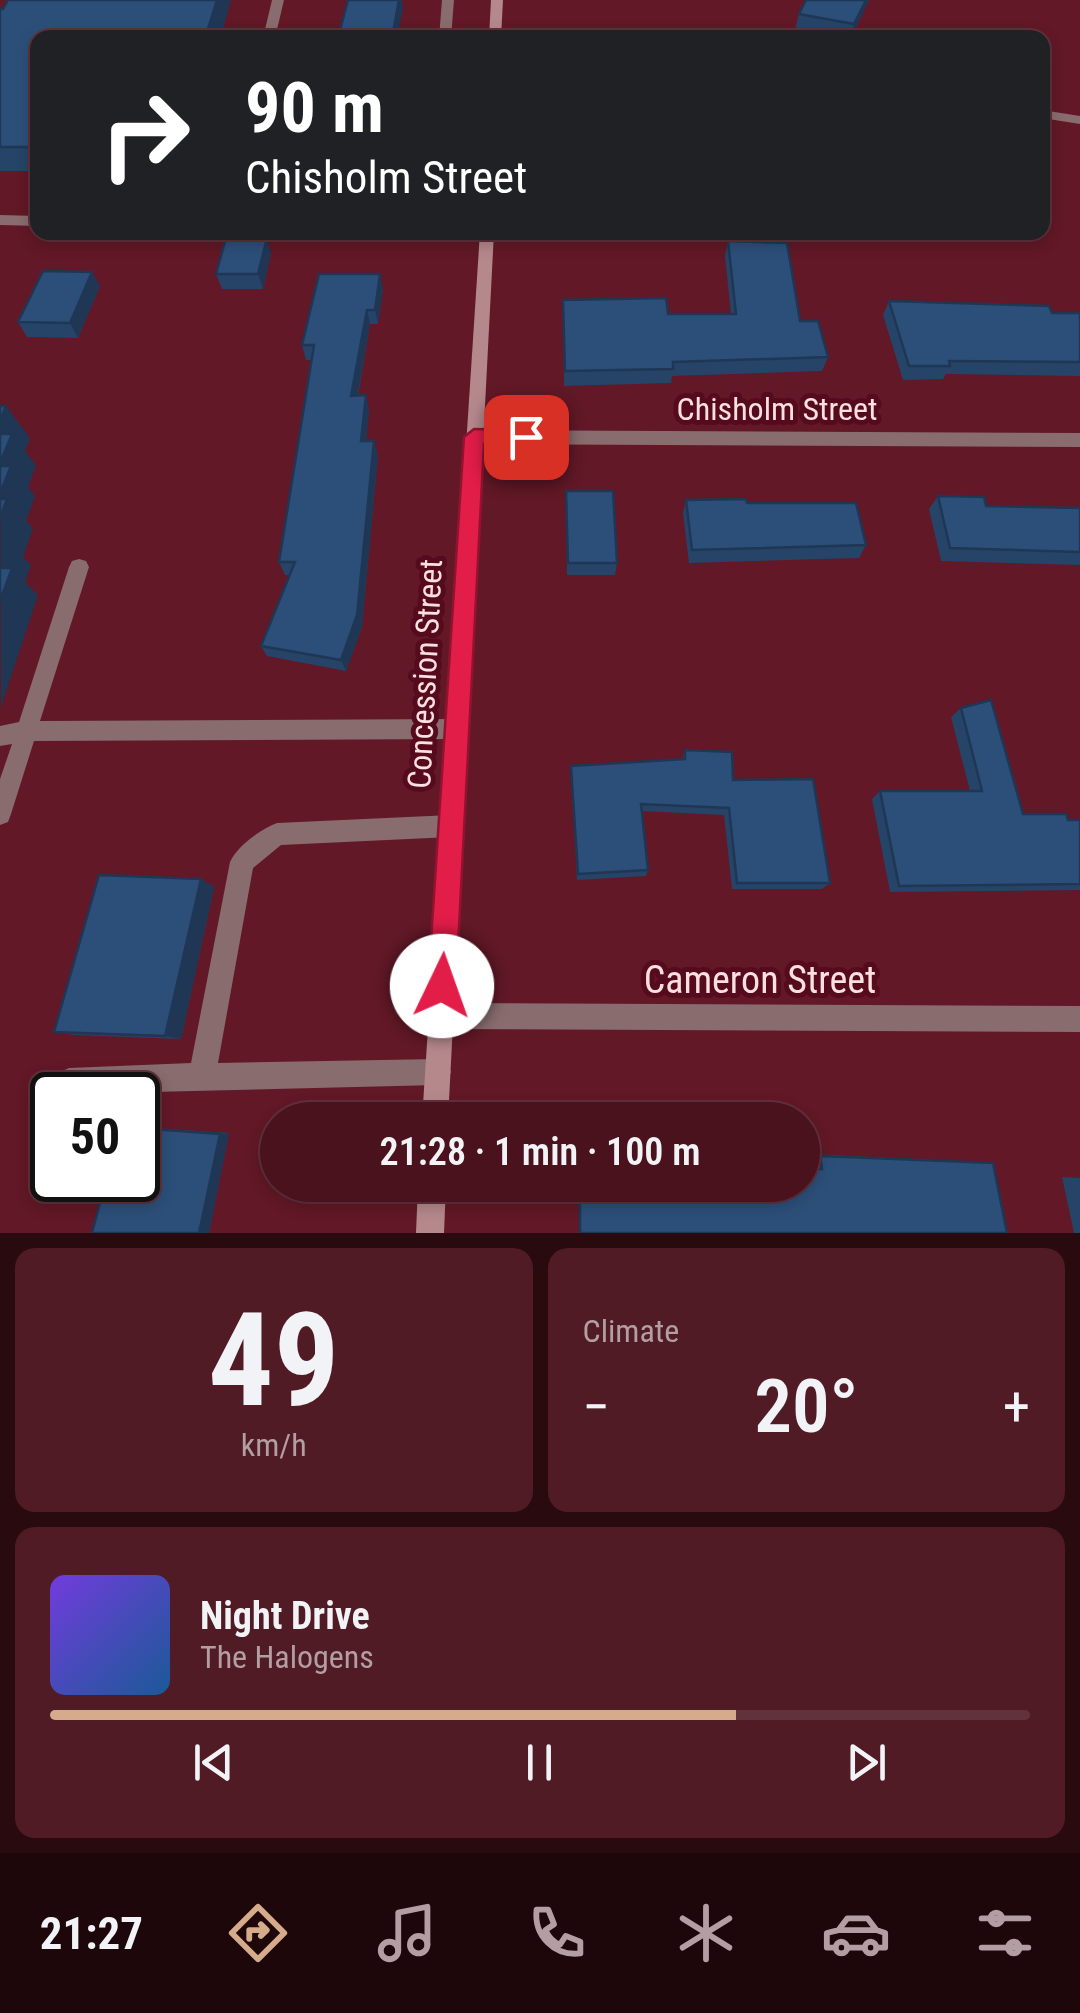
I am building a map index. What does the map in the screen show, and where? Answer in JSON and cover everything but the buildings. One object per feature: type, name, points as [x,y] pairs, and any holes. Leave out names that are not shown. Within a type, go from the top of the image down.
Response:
[{"type":"main road","points":[[495,30],[496,0]]},
{"type":"main road","name":"Concession Street","points":[[437,1102],[486,240]]},
{"type":"main road","points":[[430,1233],[431,1202]]},
{"type":"street","points":[[271,30],[278,0]]},
{"type":"street","points":[[445,30],[448,0]]},
{"type":"street","points":[[1050,115],[1080,120]]},
{"type":"street","points":[[0,220],[30,220]]},
{"type":"street","name":"Chisholm Street","points":[[474,437],[1080,440]]},
{"type":"street","points":[[0,814],[79,567]]},
{"type":"street","points":[[0,736],[27,731],[456,729]]},
{"type":"street","points":[[202,1076],[242,862],[277,834],[450,826]]},
{"type":"street","name":"Cameron Street","points":[[440,1016],[1080,1018]]},
{"type":"street","points":[[160,1078],[438,1072]]},
{"type":"route","points":[[442,986],[474,437],[526,437]]}]
